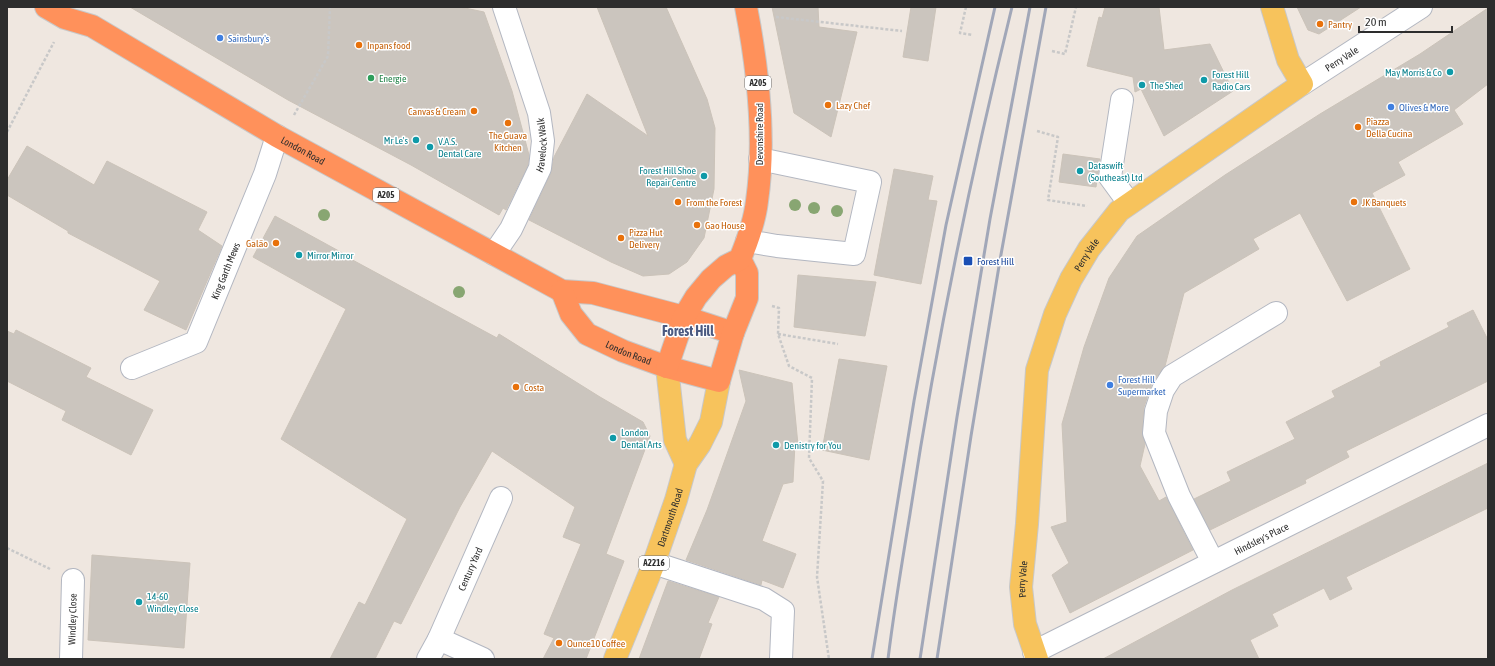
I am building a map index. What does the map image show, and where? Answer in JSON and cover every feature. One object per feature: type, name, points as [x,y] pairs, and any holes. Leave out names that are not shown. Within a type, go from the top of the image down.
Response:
[{"type":"highway","name":"London Road","points":[[46,7],[65,18],[92,26],[277,136],[562,291],[593,293],[684,317],[733,333]]},
{"type":"highway","name":"Devonshire Road","points":[[744,250],[757,202],[760,159],[759,88],[747,10]]},
{"type":"highway","points":[[667,367],[684,317],[696,297],[711,279],[744,250]]},
{"type":"highway","points":[[719,381],[733,333],[747,298],[747,273],[744,250]]},
{"type":"highway","name":"London Road","points":[[562,291],[571,314],[587,334],[667,367],[719,381]]},
{"type":"main road","points":[[1272,7],[1288,60],[1302,84]]},
{"type":"main road","name":"Perry Vale","points":[[1035,656],[1025,624],[1021,586],[1037,370],[1055,314],[1071,279],[1089,249],[1124,207],[1302,84]]},
{"type":"main road","points":[[667,367],[674,440],[686,464]]},
{"type":"main road","name":"Dartmouth Road","points":[[615,659],[654,563],[676,500],[686,464],[706,434],[711,422],[719,381]]},
{"type":"street","name":"Havelock Walk","points":[[494,254],[511,229],[540,168],[543,141],[539,113],[504,7]]},
{"type":"street","name":"Perry Vale","points":[[1302,84],[1421,7]]},
{"type":"street","points":[[1122,100],[1110,177],[1124,207]]},
{"type":"street","name":"King Garth Mews","points":[[132,368],[196,342],[265,174],[277,136]]},
{"type":"street","points":[[744,250],[777,246],[854,254],[870,182],[760,159]]},
{"type":"street","points":[[1213,562],[1179,496],[1163,458],[1154,433],[1156,411],[1163,390],[1172,376],[1276,314]]},
{"type":"street","name":"Hindsley's Place","points":[[1035,656],[1213,562],[1488,424]]},
{"type":"street","name":"Century Yard","points":[[428,659],[439,639],[501,498]]},
{"type":"street","points":[[654,563],[764,599],[783,611],[781,659]]},
{"type":"street","name":"Windley Close","points":[[71,659],[73,580]]},
{"type":"street","points":[[439,639],[482,659]]},
{"type":"path","points":[[277,136],[295,114],[328,56],[330,7]]},
{"type":"path","points":[[966,7],[960,33],[973,35]]},
{"type":"path","points":[[1052,51],[1065,54],[1076,7]]},
{"type":"path","points":[[747,10],[902,31]]},
{"type":"path","points":[[7,132],[65,18]]},
{"type":"path","points":[[1038,132],[1058,137],[1048,200],[1124,207]]},
{"type":"path","points":[[768,304],[779,308],[778,334],[789,366],[812,378],[809,458],[823,480],[817,577],[829,659]]},
{"type":"path","points":[[778,334],[838,344]]},
{"type":"path","points":[[7,548],[73,580]]},
{"type":"building","points":[[130,7],[460,7],[484,12],[512,91],[529,155],[528,165],[506,210],[503,208],[499,215],[411,165],[288,100]]},
{"type":"building","points":[[597,7],[666,7],[707,99],[715,128],[714,189],[704,238],[687,262],[669,274],[643,276],[611,262],[529,220],[551,173],[554,157],[587,94],[648,136]]},
{"type":"building","points":[[772,7],[818,7],[819,27],[857,32],[831,137],[794,113]]},
{"type":"building","points":[[911,7],[936,7],[928,61],[903,57]]},
{"type":"building","points":[[1105,7],[1159,7],[1164,50],[1210,44],[1233,91],[1164,136],[1141,89],[1135,92],[1133,77],[1087,66],[1099,17],[1102,18]]},
{"type":"building","name":"Pantry","points":[[1297,7],[1361,7],[1319,34],[1308,30]]},
{"type":"building","points":[[1488,8],[1488,84],[1454,110],[1463,124],[1398,162],[1405,175],[1372,193],[1410,269],[1347,301],[1300,213],[1253,239],[1259,249],[1184,293],[1165,366],[1152,383],[1144,407],[1142,432],[1145,444],[1140,466],[1159,501],[1166,497],[1193,550],[1070,613],[1052,575],[1069,563],[1051,527],[1067,522],[1062,424],[1084,347],[1109,278],[1137,236],[1225,175],[1320,114],[1420,54]]},
{"type":"building","points":[[27,146],[94,185],[107,161],[207,212],[198,230],[222,246],[186,330],[144,310],[160,281],[68,233],[68,231],[7,195],[7,180]]},
{"type":"building","name":"Dataswift (Southeast) Ltd","points":[[1063,154],[1100,159],[1096,187],[1059,182]]},
{"type":"building","points":[[894,169],[933,176],[928,200],[937,201],[921,284],[874,275]]},
{"type":"building","points":[[275,216],[348,256],[347,257],[497,338],[499,334],[643,422],[650,436],[606,554],[624,561],[586,659],[543,659],[554,638],[544,634],[581,544],[563,537],[575,507],[492,451],[460,507],[401,624],[394,621],[375,659],[330,659],[359,602],[365,605],[407,519],[281,439],[346,309],[253,257]]},
{"type":"building","points":[[798,275],[876,282],[865,336],[794,327]]},
{"type":"building","points":[[1473,310],[1488,340],[1488,381],[1346,451],[1349,457],[1305,480],[1306,483],[1210,530],[1194,499],[1231,481],[1227,472],[1295,439],[1286,422],[1335,397],[1332,391],[1381,366],[1380,362],[1449,327],[1447,323]]},
{"type":"building","points":[[16,330],[91,368],[86,377],[153,410],[131,455],[62,420],[66,411],[7,381],[7,331],[14,334]]},
{"type":"building","points":[[839,359],[887,366],[869,460],[822,450]]},
{"type":"building","points":[[739,370],[792,383],[798,445],[795,444],[793,482],[783,484],[762,541],[796,554],[783,588],[762,580],[761,585],[686,560],[707,510],[746,401]]},
{"type":"building","points":[[1488,463],[1488,508],[1346,577],[1352,589],[1330,600],[1324,588],[1272,614],[1278,626],[1250,640],[1259,659],[1103,659],[1232,590]]},
{"type":"building","name":"14-60 Windley Close","points":[[92,555],[190,563],[184,648],[88,640]]},
{"type":"building","points":[[668,581],[719,597],[708,623],[712,624],[699,659],[639,659]]},
{"type":"railway","points":[[872,659],[914,401],[946,225],[995,7]]},
{"type":"railway","points":[[888,659],[920,450],[943,322],[982,133],[1012,7]]},
{"type":"railway","points":[[920,659],[957,417],[990,219],[1030,7]]},
{"type":"railway","points":[[937,659],[1000,260],[1046,7]]},
{"type":"place","name":"Pantry","points":[[1320,24]]},
{"type":"place","name":"Sainsbury's","points":[[220,38]]},
{"type":"place","name":"Inpans food","points":[[359,45]]},
{"type":"place","name":"May Morris & Co","points":[[1450,72]]},
{"type":"place","name":"Energie","points":[[371,78]]},
{"type":"place","name":"Forest Hill Radio Cars","points":[[1204,80]]},
{"type":"place","name":"The Shed","points":[[1142,85]]},
{"type":"place","name":"Lazy Chef","points":[[828,105]]},
{"type":"place","name":"Olives & More","points":[[1391,107]]},
{"type":"place","name":"Canvas & Cream","points":[[474,111]]},
{"type":"place","name":"The Guava Kitchen","points":[[508,123]]},
{"type":"place","name":"Piazza Della Cucina","points":[[1358,127]]},
{"type":"place","name":"Mr Le's","points":[[416,140]]},
{"type":"place","name":"V.A.S. Dental Care","points":[[430,147]]},
{"type":"place","name":"Dataswift (Southeast) Ltd","points":[[1080,171]]},
{"type":"place","name":"Forest Hill Shoe Repair Centre","points":[[704,176]]},
{"type":"place","name":"From the Forest","points":[[678,202]]},
{"type":"place","name":"JK Banquets","points":[[1354,202]]},
{"type":"place","name":"Gao House","points":[[697,225]]},
{"type":"place","name":"Pizza Hut Delivery","points":[[621,238]]},
{"type":"place","name":"Galão","points":[[276,243]]},
{"type":"place","name":"Mirror Mirror","points":[[299,255]]},
{"type":"place","name":"Forest Hill","points":[[968,261]]},
{"type":"place","name":"Forest Hill Supermarket","points":[[1110,385]]},
{"type":"place","name":"Costa","points":[[516,387]]},
{"type":"place","name":"London Dental Arts","points":[[613,438]]},
{"type":"place","name":"Denistry for You","points":[[776,445]]},
{"type":"place","name":"14-60 Windley Close","points":[[139,602]]},
{"type":"place","name":"Ounce10 Coffee","points":[[559,643]]},
{"type":"district","name":"Forest Hill","points":[[688,331]]}]
